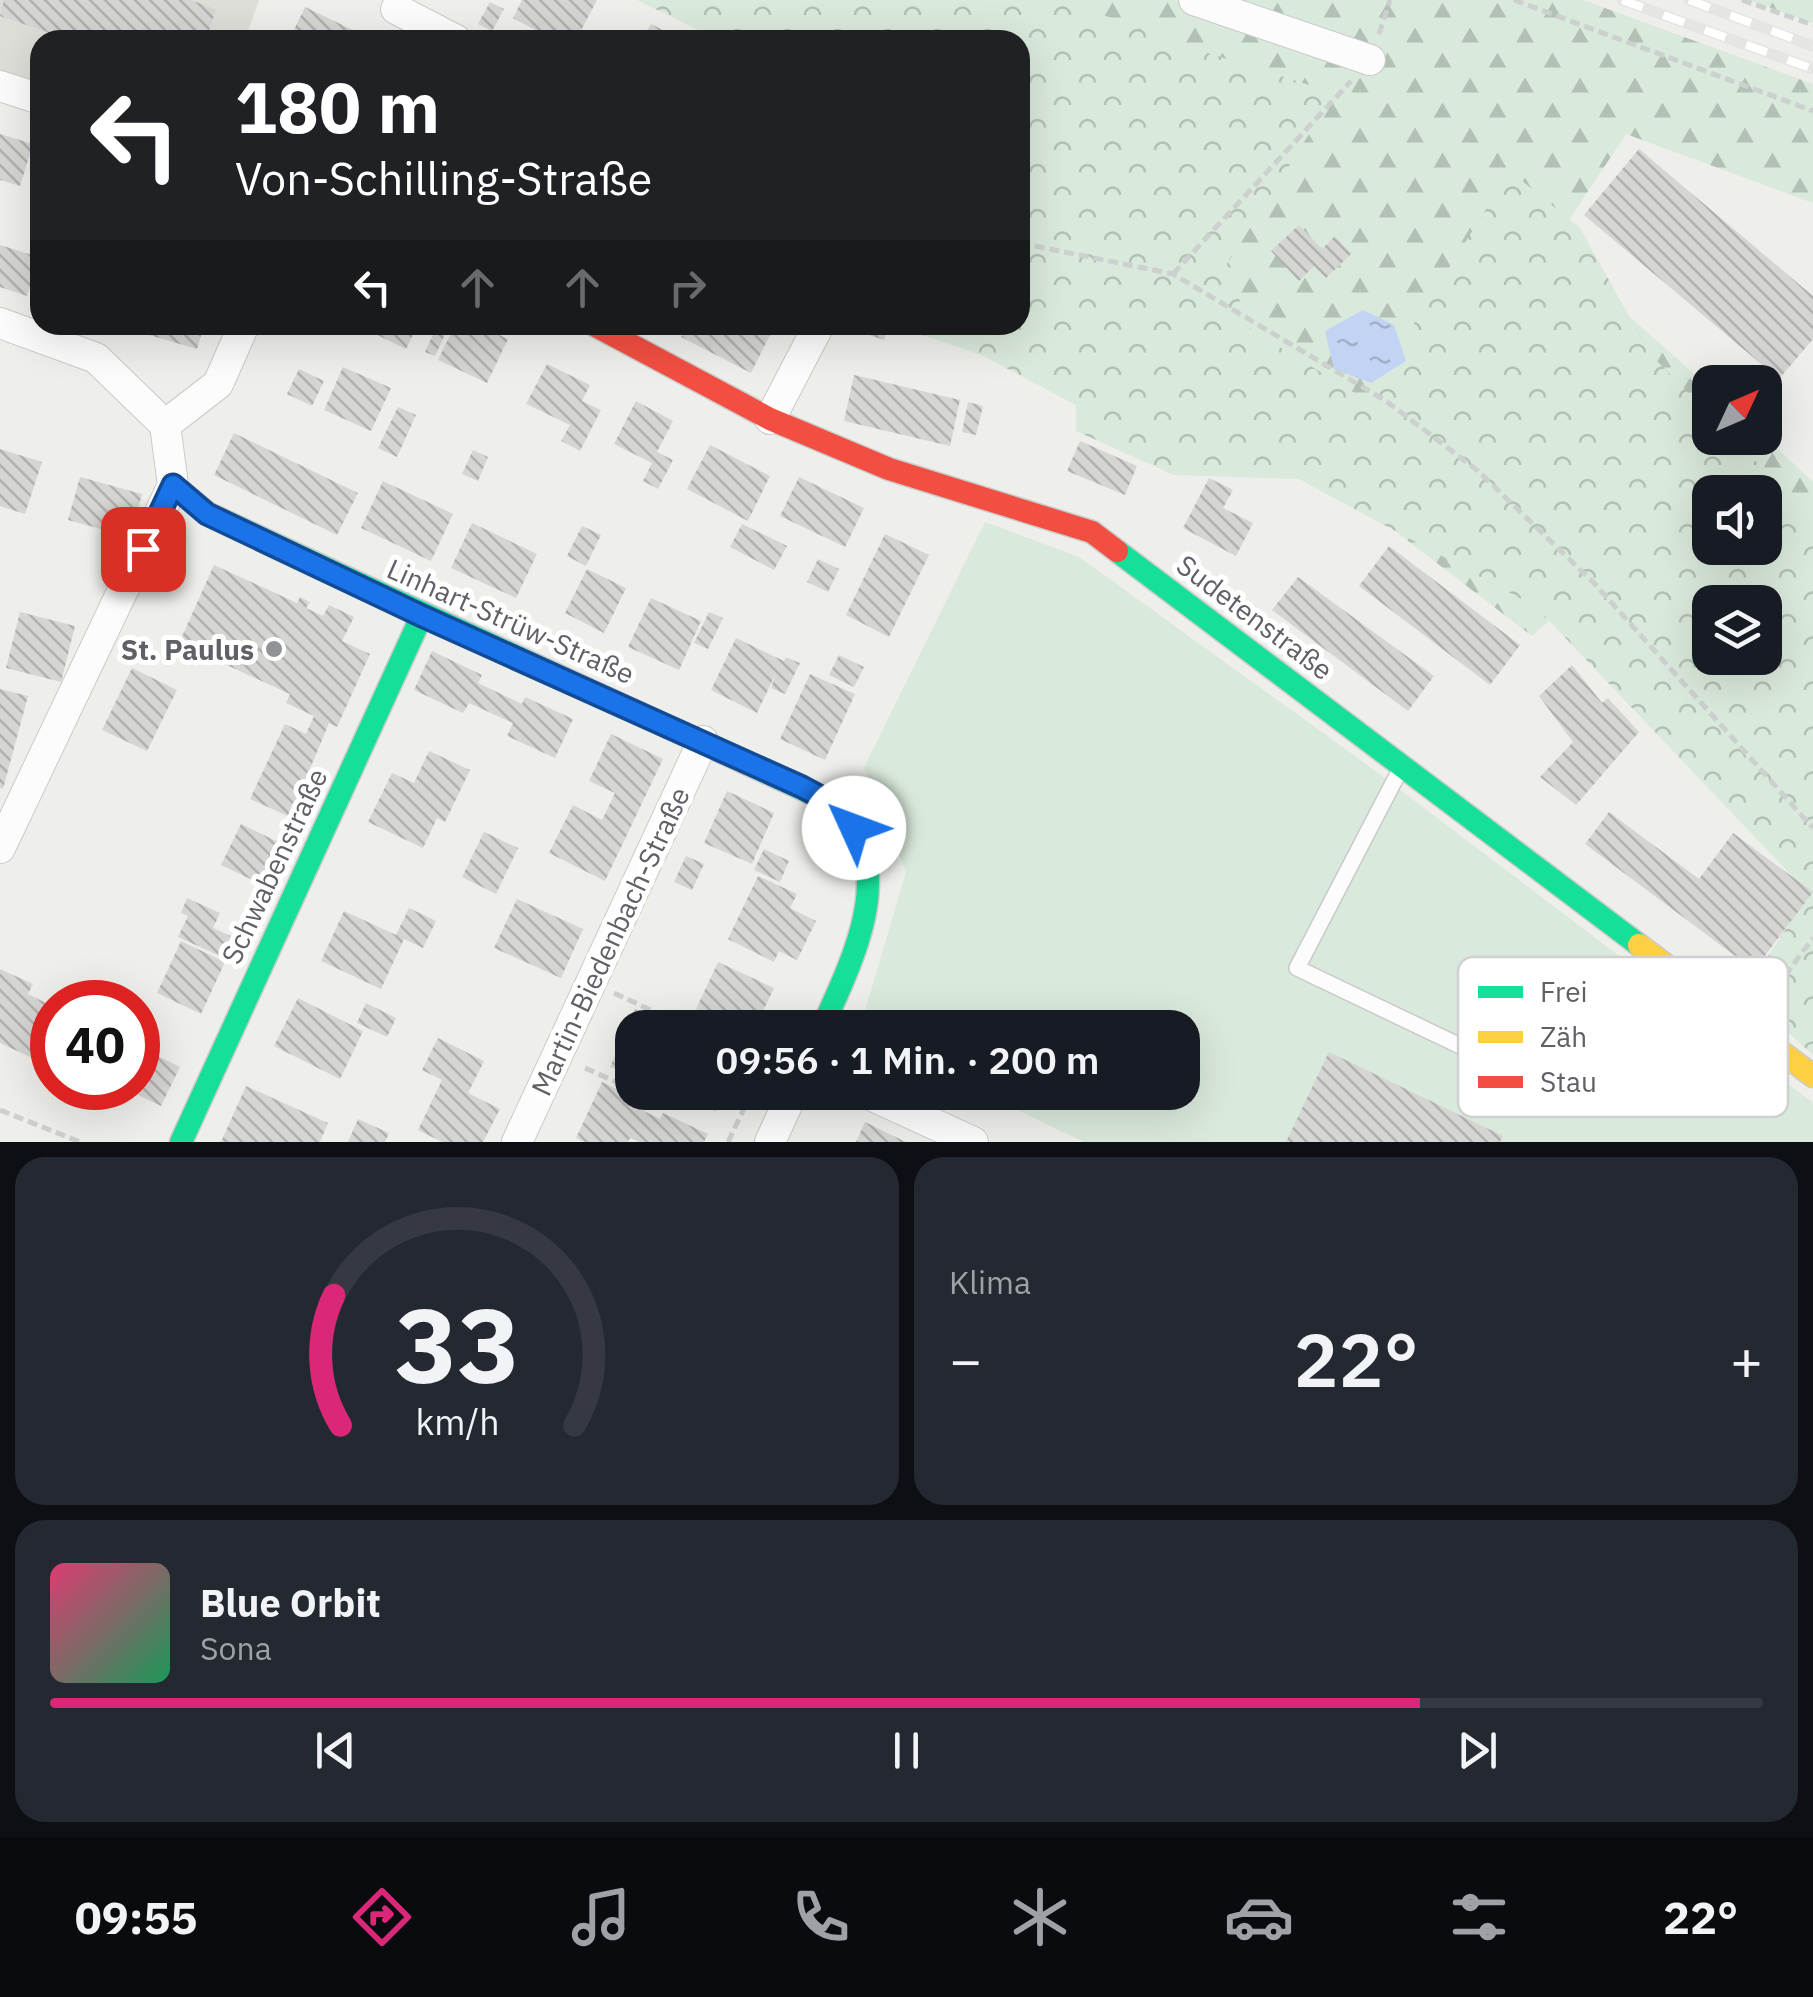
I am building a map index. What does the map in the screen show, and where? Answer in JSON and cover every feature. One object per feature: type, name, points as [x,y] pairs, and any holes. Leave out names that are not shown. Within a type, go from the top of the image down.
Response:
[{"type":"street","points":[[1194,0],[1370,60]]},
{"type":"street","points":[[396,9],[437,30]]},
{"type":"street","points":[[0,86],[30,96]]},
{"type":"street","points":[[0,323],[30,334]]},
{"type":"street","points":[[0,848],[173,485],[165,425],[96,358],[33,335]]},
{"type":"street","points":[[165,425],[218,384],[240,335]]},
{"type":"street","name":"Sudetenstraße","points":[[613,335],[770,419],[889,470],[1092,532],[1658,957]]},
{"type":"street","points":[[770,419],[813,335]]},
{"type":"street","name":"Linhart-Strüw-Straße","points":[[173,485],[207,514],[830,802],[854,828],[865,862],[868,898],[847,971],[830,1010]]},
{"type":"street","name":"Schwabenstraße","points":[[181,1142],[422,616]]},
{"type":"street","name":"Martin-Biedenbach-Straße","points":[[517,1142],[703,740]]},
{"type":"street","name":"Sudetenstraße","points":[[1788,1056],[1813,1076]]},
{"type":"street","points":[[770,1142],[785,1110]]},
{"type":"street","points":[[903,1110],[973,1142]]},
{"type":"lane","points":[[1402,765],[1297,968],[1458,1045]]},
{"type":"path","points":[[1514,0],[1813,111]]},
{"type":"path","points":[[1742,0],[1813,25]]},
{"type":"path","points":[[1173,274],[1370,60]]},
{"type":"path","points":[[1030,245],[1173,274],[1386,402],[1478,470],[1594,582],[1813,828]]},
{"type":"path","points":[[1788,972],[1813,938]]},
{"type":"path","points":[[591,982],[651,1010]]},
{"type":"path","points":[[556,1056],[615,1082]]},
{"type":"path","points":[[0,1110],[80,1142]]},
{"type":"path","points":[[728,1142],[743,1110]]},
{"type":"shaded area","points":[[0,0],[259,0],[248,30],[30,30],[30,84],[0,73]]},
{"type":"green space","points":[[637,0],[1064,0],[1185,46],[1335,93],[1227,264],[1249,328],[1366,400],[1510,171],[1580,228],[1650,354],[1692,397],[1692,455],[1750,455],[1769,475],[1692,475],[1692,565],[1782,565],[1782,488],[1813,520],[1813,1055],[1788,1032],[1788,957],[1767,957],[1809,894],[1536,607],[1299,479],[1174,475],[1076,431],[1076,405],[944,335],[1030,335],[1030,30],[698,30]]},
{"type":"green space","points":[[701,0],[1583,0],[1813,84],[1813,203],[1626,134],[1551,247],[1692,372],[1692,455],[1782,453],[1813,482],[1813,846],[1581,593],[1532,636],[1369,511],[1184,424],[922,335],[1030,335],[1030,30],[940,30]]},
{"type":"green space","points":[[1748,0],[1813,0],[1813,23]]},
{"type":"green space","points":[[985,522],[1079,557],[1366,764],[1620,957],[1458,957],[1458,1117],[1788,1117],[1788,1084],[1813,1103],[1813,1142],[1084,1142],[1017,1110],[1200,1110],[1200,1010],[865,1010],[906,872],[864,768]]},
{"type":"water","points":[[1363,310],[1394,325],[1406,361],[1371,383],[1334,369],[1325,331]]},
{"type":"building","points":[[4,0],[190,0],[216,9],[209,30],[41,30],[0,16]]},
{"type":"building","points":[[522,0],[597,0],[581,30],[535,30],[513,18]]},
{"type":"building","points":[[490,2],[504,9],[493,30],[478,24]]},
{"type":"building","points":[[305,7],[353,30],[294,30]]},
{"type":"building","points":[[0,134],[30,143],[20,186],[0,180]]},
{"type":"building","points":[[1639,149],[1813,296],[1813,339],[1782,375],[1782,365],[1762,365],[1584,215]]},
{"type":"building","points":[[1299,225],[1322,249],[1335,236],[1351,254],[1326,278],[1314,266],[1299,281],[1271,251]]},
{"type":"building","points":[[0,245],[30,254],[27,296],[0,287]]},
{"type":"building","points":[[149,335],[201,335],[197,349]]},
{"type":"building","points":[[377,335],[413,335],[406,349]]},
{"type":"building","points":[[433,335],[445,335],[435,356],[425,352]]},
{"type":"building","points":[[450,335],[499,335],[508,339],[487,383],[438,360]]},
{"type":"building","points":[[682,335],[770,335],[751,373]]},
{"type":"building","points":[[547,364],[590,385],[582,401],[601,410],[580,451],[561,441],[570,425],[526,404]]},
{"type":"building","points":[[343,367],[391,388],[371,431],[324,410]]},
{"type":"building","points":[[299,369],[324,381],[312,406],[287,394]]},
{"type":"building","points":[[854,375],[960,400],[950,446],[844,421]]},
{"type":"building","points":[[636,401],[673,421],[657,452],[673,460],[658,489],[643,481],[652,463],[614,444]]},
{"type":"building","points":[[968,402],[983,406],[976,435],[962,432]]},
{"type":"building","points":[[398,407],[416,415],[397,457],[378,448]]},
{"type":"building","points":[[234,433],[358,493],[337,535],[214,475]]},
{"type":"building","points":[[1080,441],[1137,466],[1125,495],[1067,471]]},
{"type":"building","points":[[710,445],[770,476],[748,521],[687,489]]},
{"type":"building","points":[[0,449],[42,462],[25,514],[0,506]]},
{"type":"building","points":[[473,450],[488,457],[478,481],[462,474]]},
{"type":"building","points":[[80,477],[142,494],[130,537],[68,520]]},
{"type":"building","points":[[799,477],[864,508],[845,547],[780,516]]},
{"type":"building","points":[[1209,478],[1233,490],[1223,508],[1253,523],[1236,556],[1183,528]]},
{"type":"building","points":[[383,481],[453,514],[431,561],[361,528]]},
{"type":"building","points":[[472,523],[537,554],[516,598],[451,568]]},
{"type":"building","points":[[742,524],[787,546],[774,570],[730,547]]},
{"type":"building","points":[[582,526],[601,535],[586,566],[567,556]]},
{"type":"building","points":[[885,534],[929,555],[889,637],[846,615]]},
{"type":"building","points":[[1389,546],[1520,645],[1490,685],[1359,586]]},
{"type":"building","points":[[818,559],[839,569],[828,592],[807,582]]},
{"type":"building","name":"St. Paulus","points":[[214,565],[297,603],[300,597],[310,602],[306,608],[323,616],[329,605],[354,617],[342,641],[370,654],[337,727],[329,723],[290,817],[250,799],[285,724],[306,734],[314,716],[286,703],[290,694],[179,643]]},
{"type":"building","points":[[587,569],[626,588],[604,633],[565,613]]},
{"type":"building","points":[[1298,577],[1434,676],[1408,711],[1272,610]]},
{"type":"building","points":[[651,598],[701,621],[679,670],[628,647]]},
{"type":"building","points":[[20,612],[75,626],[61,682],[6,668]]},
{"type":"building","points":[[709,612],[723,618],[708,649],[694,643]]},
{"type":"building","points":[[736,638],[784,661],[786,657],[800,663],[785,694],[771,688],[776,673],[757,713],[711,690]]},
{"type":"building","points":[[432,651],[482,675],[478,683],[522,704],[525,697],[573,719],[555,758],[507,736],[513,723],[469,703],[463,713],[414,690]]},
{"type":"building","points":[[839,655],[864,667],[854,687],[829,675]]},
{"type":"building","points":[[1572,665],[1602,703],[1608,698],[1639,732],[1576,805],[1540,777],[1573,742],[1539,696]]},
{"type":"building","points":[[132,668],[177,690],[147,751],[102,730]]},
{"type":"building","points":[[810,674],[855,694],[825,760],[780,739]]},
{"type":"building","points":[[0,689],[28,696],[3,789],[0,788]]},
{"type":"building","points":[[611,734],[663,759],[605,881],[549,853],[573,805],[602,820],[615,793],[589,781]]},
{"type":"building","points":[[429,751],[470,770],[445,822],[437,818],[423,848],[368,822],[392,773],[414,783]]},
{"type":"building","points":[[727,791],[774,813],[752,864],[704,843]]},
{"type":"building","points":[[1609,812],[1699,879],[1733,833],[1813,892],[1764,957],[1737,957],[1585,844]]},
{"type":"building","points":[[241,824],[280,843],[261,884],[221,865]]},
{"type":"building","points":[[484,832],[518,848],[496,894],[462,877]]},
{"type":"building","points":[[764,849],[789,861],[780,882],[754,870]]},
{"type":"building","points":[[686,856],[704,864],[692,890],[674,882]]},
{"type":"building","points":[[758,876],[797,894],[790,908],[816,921],[797,960],[779,951],[774,962],[728,939]]},
{"type":"building","points":[[187,898],[220,913],[213,928],[231,936],[222,957],[178,937],[188,916],[181,913]]},
{"type":"building","points":[[517,899],[583,929],[561,978],[494,948]]},
{"type":"building","points":[[409,908],[436,921],[423,948],[404,939],[381,989],[321,961],[344,911],[396,935]]},
{"type":"building","points":[[181,941],[225,962],[201,1014],[160,994]]},
{"type":"building","points":[[718,962],[774,988],[764,1010],[696,1009]]},
{"type":"building","points":[[0,969],[30,983],[30,1057],[0,1043]]},
{"type":"building","points":[[298,998],[363,1031],[340,1079],[274,1046]]},
{"type":"building","points":[[366,1003],[396,1018],[387,1037],[357,1023]]},
{"type":"building","points":[[438,1038],[484,1061],[468,1093],[500,1109],[483,1142],[442,1142],[418,1130],[442,1080],[422,1070]]},
{"type":"building","points":[[1329,1052],[1503,1136],[1500,1142],[1286,1142]]},
{"type":"building","points":[[160,1057],[180,1067],[160,1106]]},
{"type":"building","points":[[602,1082],[615,1088],[615,1110],[642,1110],[660,1119],[663,1113],[708,1134],[704,1142],[639,1142],[630,1138],[628,1142],[584,1142],[576,1138]]},
{"type":"building","points":[[246,1086],[328,1123],[320,1142],[221,1142]]},
{"type":"building","points":[[358,1119],[389,1133],[385,1142],[348,1142]]},
{"type":"building","points":[[865,1122],[906,1142],[856,1142]]},
{"type":"railway","points":[[1622,0],[1813,69]]},
{"type":"railway","points":[[1689,0],[1813,46]]},
{"type":"traffic: fast","points":[[173,485],[207,513],[830,802],[851,826],[863,849],[868,874],[862,928],[830,1010]]},
{"type":"traffic: fast","points":[[1117,551],[1639,945]]},
{"type":"traffic: fast","points":[[181,1142],[422,615]]},
{"type":"traffic: slow","points":[[1639,945],[1655,957]]},
{"type":"traffic: slow","points":[[1788,1057],[1813,1076]]},
{"type":"traffic: jam","points":[[613,335],[770,419],[889,469],[1092,532],[1117,551]]},
{"type":"place","name":"St. Paulus","points":[[274,649]]},
{"type":"route","points":[[143,549],[173,485],[207,514],[422,616],[802,787],[830,802],[854,828]]}]
